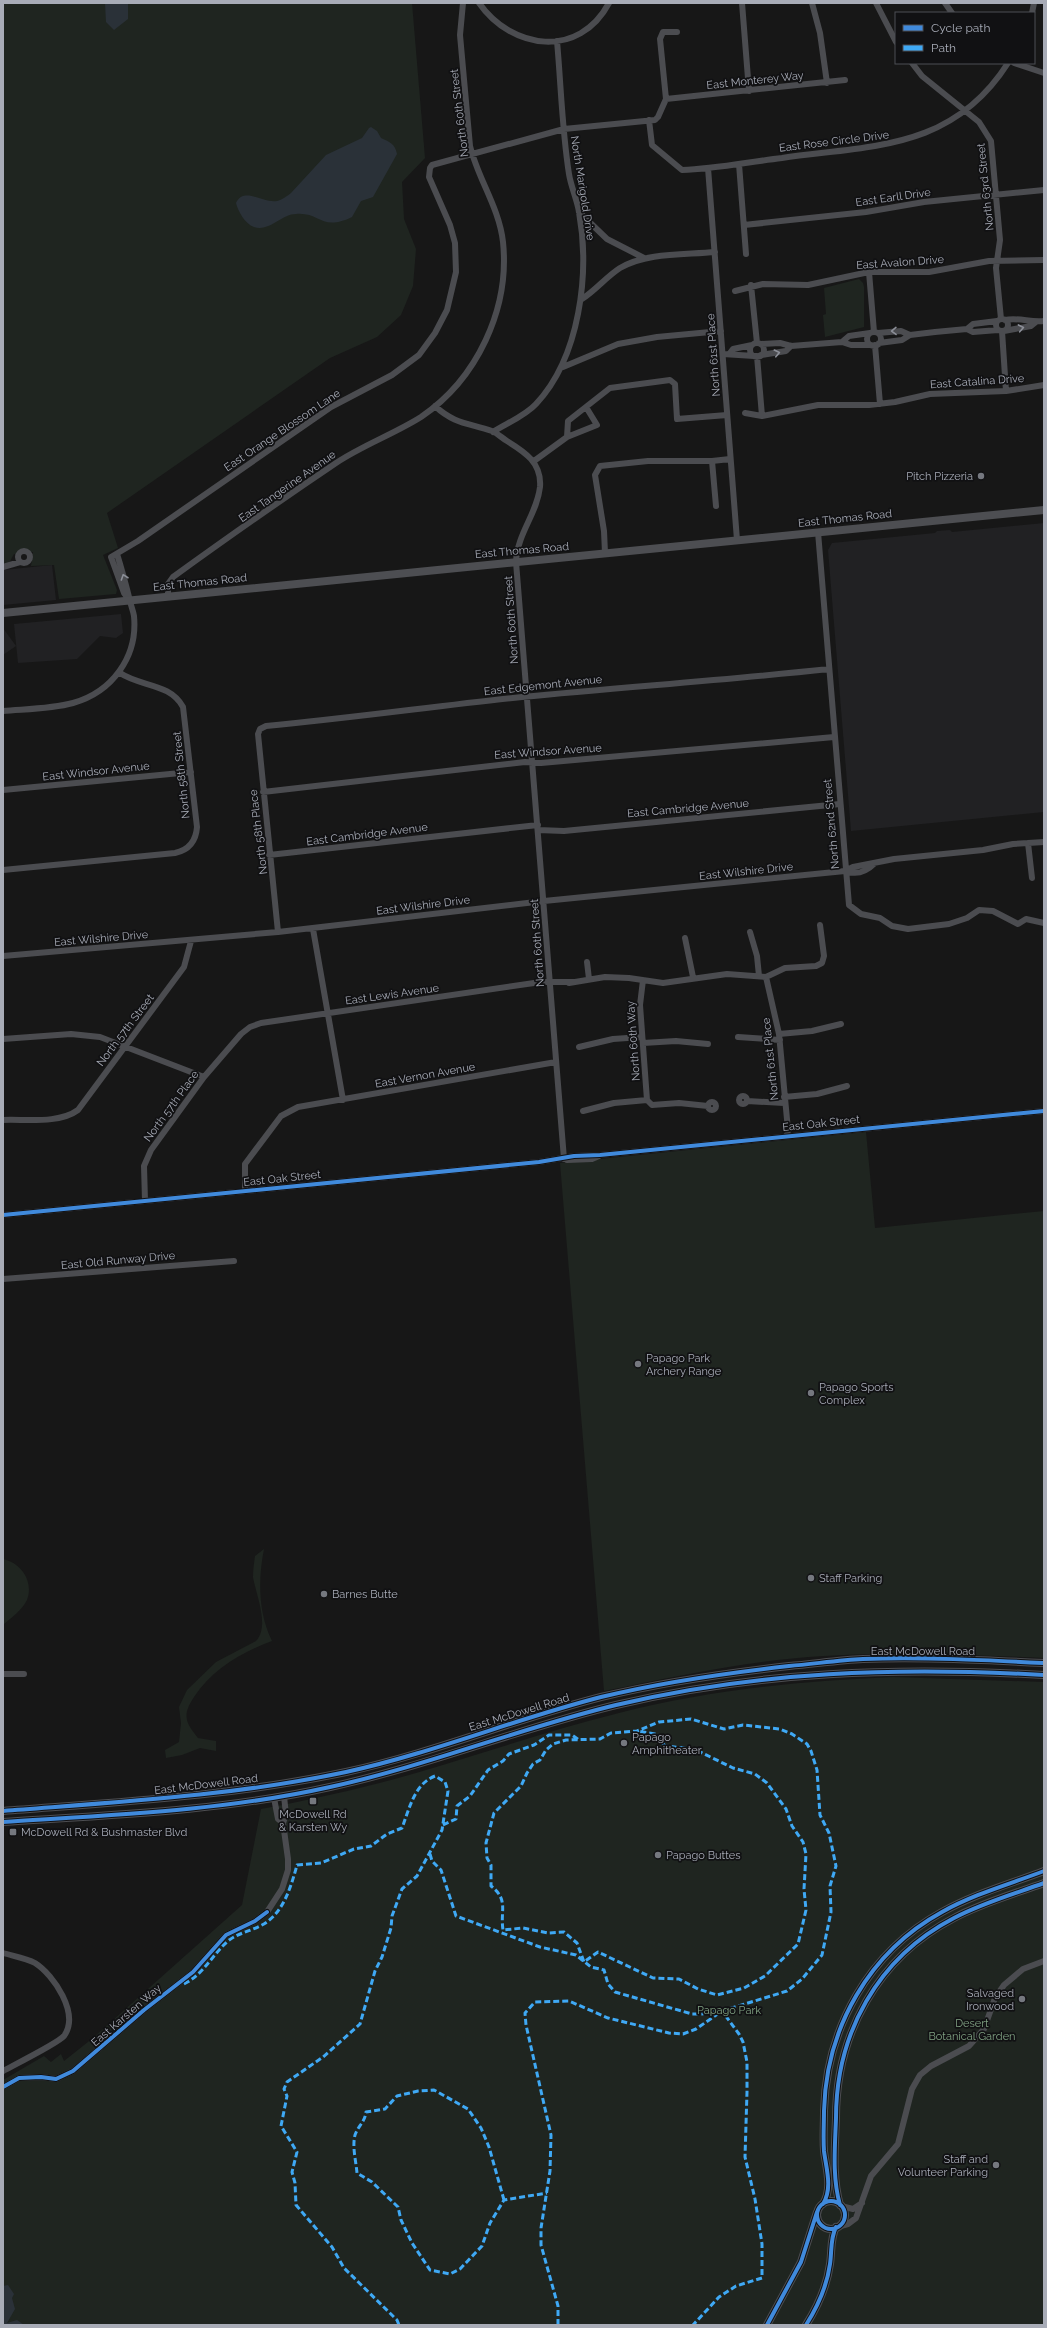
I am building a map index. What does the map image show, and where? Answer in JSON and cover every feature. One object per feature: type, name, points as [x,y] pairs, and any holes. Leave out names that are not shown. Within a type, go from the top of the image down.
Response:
[{"type":"main road","name":"East Thomas Road","points":[[3,613],[1044,510]]},
{"type":"main road","name":"East McDowell Road","points":[[3,1811],[218,1793],[347,1771],[420,1752],[577,1703],[695,1678],[744,1671],[860,1659],[945,1658],[1044,1663]]},
{"type":"main road","name":"East McDowell Road","points":[[3,1822],[192,1808],[274,1798],[332,1787],[405,1768],[592,1711],[696,1690],[840,1672],[930,1671],[1044,1675]]},
{"type":"main road","points":[[274,1798],[284,1788],[343,1776],[347,1771]]},
{"type":"main road","points":[[767,2325],[801,2262],[817,2212],[823,2204],[828,2189],[824,2142],[828,2072],[841,2026],[862,1986],[874,1969],[898,1943],[934,1916],[965,1901],[1044,1871]]},
{"type":"main road","points":[[806,2325],[822,2296],[827,2281],[832,2237],[844,2217],[836,2187],[835,2162],[838,2079],[847,2042],[869,1996],[900,1958],[937,1928],[962,1914],[1044,1883]]},
{"type":"main road","points":[[823,2204],[830,2201],[841,2206]]},
{"type":"main road","points":[[817,2212],[821,2225],[829,2228],[837,2227]]},
{"type":"street","name":"North 60th Street","points":[[435,406],[474,364],[490,332],[501,294],[503,250],[499,222],[472,153],[460,35],[463,3]]},
{"type":"street","points":[[479,3],[492,21],[520,38],[536,41],[557,41],[586,29],[605,11],[609,3]]},
{"type":"street","points":[[742,3],[749,90]]},
{"type":"street","points":[[812,3],[820,33],[827,83]]},
{"type":"street","points":[[876,3],[895,40]]},
{"type":"street","points":[[945,3],[951,12]]},
{"type":"street","points":[[472,153],[564,129],[649,120],[658,117],[666,99],[660,39],[663,32],[677,32]]},
{"type":"street","name":"North Marigold Drive","points":[[493,432],[535,405],[552,385],[563,367],[582,299],[583,256],[579,212],[569,175],[557,41]]},
{"type":"street","name":"North 63rd Street","points":[[913,64],[922,76],[984,127],[991,141],[1000,240],[997,260],[1001,320]]},
{"type":"street","name":"East Rose Circle Drive","points":[[649,120],[652,145],[675,166],[682,170],[895,144],[943,124],[964,110],[990,87],[1007,64]]},
{"type":"street","points":[[1017,64],[1044,73]]},
{"type":"street","name":"East Monterey Way","points":[[666,99],[845,80]]},
{"type":"street","name":"East Orange Blossom Lane","points":[[129,600],[127,585],[114,555],[138,541],[331,407],[392,375],[419,355],[435,333],[447,310],[456,272],[455,243],[452,231],[429,177],[430,168],[438,162],[472,153]]},
{"type":"street","points":[[739,164],[746,254]]},
{"type":"street","name":"North 61st Place","points":[[708,168],[737,540]]},
{"type":"street","name":"East Earll Drive","points":[[744,225],[866,212],[924,202],[1044,190]]},
{"type":"street","points":[[579,212],[607,239],[644,258]]},
{"type":"street","points":[[582,299],[590,294],[608,276],[622,267],[644,258],[715,252]]},
{"type":"street","name":"East Avalon Drive","points":[[735,291],[751,285],[808,285],[869,272],[930,272],[997,260],[1044,260]]},
{"type":"street","points":[[869,272],[874,333],[881,338],[875,344],[880,404]]},
{"type":"street","points":[[751,285],[757,344],[764,350],[758,356],[762,416]]},
{"type":"street","points":[[723,354],[730,353],[733,349],[757,344],[780,343],[791,346],[842,342],[851,345],[875,344],[902,340],[910,335],[967,329],[974,324],[1001,320],[1026,319],[1036,322],[1044,321]]},
{"type":"street","points":[[1001,320],[996,326],[1002,331],[1006,391]]},
{"type":"street","points":[[1001,320],[1008,326],[1002,331]]},
{"type":"street","points":[[967,329],[973,332],[1002,331],[1031,326],[1036,322]]},
{"type":"street","points":[[563,367],[618,344],[657,337],[721,331]]},
{"type":"street","points":[[842,342],[849,336],[874,333],[901,331],[910,335]]},
{"type":"street","points":[[874,333],[867,339],[875,344]]},
{"type":"street","points":[[757,344],[750,351],[758,356]]},
{"type":"street","points":[[730,353],[734,356],[758,356],[786,351],[791,346]]},
{"type":"street","points":[[567,437],[568,421],[614,386],[670,380],[676,384],[677,419],[727,415]]},
{"type":"street","name":"East Catalina Drive","points":[[746,413],[762,416],[818,405],[880,404],[930,394],[1006,391],[1044,385]]},
{"type":"street","points":[[435,406],[459,423],[493,432],[527,453],[534,461],[567,437],[597,425],[586,407]]},
{"type":"street","name":"East Tangerine Avenue","points":[[168,597],[168,584],[173,577],[347,456],[420,417],[435,406]]},
{"type":"street","points":[[604,553],[604,530],[595,475],[600,466],[648,461],[712,461],[730,459]]},
{"type":"street","name":"North 60th Street","points":[[534,461],[539,475],[539,495],[522,533],[517,551],[516,562],[564,1159]]},
{"type":"street","points":[[712,461],[716,506]]},
{"type":"street","name":"North 62nd Street","points":[[818,532],[849,904],[853,909],[862,914],[880,918],[892,926],[908,928],[949,924],[966,918],[979,910],[993,910],[1018,924],[1026,919],[1044,924]]},
{"type":"street","points":[[3,567],[20,562]]},
{"type":"street","points":[[3,711],[62,706],[81,700],[101,689],[120,673],[134,634],[134,612],[129,600]]},
{"type":"street","name":"East Edgemont Avenue","points":[[260,729],[266,726],[334,720],[402,710],[527,696],[829,669]]},
{"type":"street","name":"North 58th Street","points":[[3,870],[175,853],[188,848],[192,843],[196,827],[185,714],[182,704],[172,693],[165,689],[128,678],[120,673]]},
{"type":"street","name":"North 58th Place","points":[[260,729],[258,734],[263,792],[269,856],[275,887],[278,932]]},
{"type":"street","name":"East Windsor Avenue","points":[[263,792],[362,782],[404,774],[834,737]]},
{"type":"street","name":"East Windsor Avenue","points":[[3,790],[191,772]]},
{"type":"street","name":"East Cambridge Avenue","points":[[269,856],[538,828],[564,831],[840,804]]},
{"type":"street","name":"East Wilshire Drive","points":[[3,956],[191,941],[314,929],[544,901],[846,871],[853,874],[867,870],[874,864],[894,859],[1044,842]]},
{"type":"street","points":[[1028,843],[1032,878]]},
{"type":"street","points":[[766,977],[784,968],[816,966],[822,962],[824,956],[820,925]]},
{"type":"street","points":[[314,929],[344,1100]]},
{"type":"street","points":[[750,932],[759,976]]},
{"type":"street","points":[[685,938],[693,977]]},
{"type":"street","name":"North 57th Street","points":[[3,1120],[59,1118],[70,1115],[78,1110],[184,967],[191,941]]},
{"type":"street","points":[[587,962],[589,979]]},
{"type":"street","name":"East Lewis Avenue","points":[[241,1034],[250,1027],[261,1023],[550,982],[557,984],[614,977],[663,983],[693,977],[736,974],[766,977]]},
{"type":"street","name":"North 61st Place","points":[[766,977],[780,1037],[785,1116],[788,1125],[787,1136]]},
{"type":"street","name":"North 60th Way","points":[[643,980],[640,1005],[647,1100]]},
{"type":"street","points":[[738,1037],[780,1037],[842,1024]]},
{"type":"street","points":[[3,1039],[82,1034],[100,1037],[125,1045],[204,1077]]},
{"type":"street","name":"North 57th Place","points":[[145,1201],[144,1166],[151,1150],[204,1077],[241,1034]]},
{"type":"street","points":[[579,1048],[613,1039],[676,1041],[708,1044]]},
{"type":"street","name":"East Vernon Avenue","points":[[245,1191],[245,1164],[281,1116],[298,1107],[556,1062]]},
{"type":"street","points":[[747,1100],[784,1100],[817,1094],[847,1086]]},
{"type":"street","points":[[583,1111],[614,1103],[647,1100],[652,1105],[679,1103],[708,1106]]},
{"type":"street","name":"East Oak Street","points":[[3,1215],[564,1159],[580,1155],[600,1155],[1044,1111]]},
{"type":"street","name":"East Old Runway Drive","points":[[3,1279],[234,1261]]},
{"type":"street","points":[[3,1674],[24,1674]]},
{"type":"street","name":"East Karsten Way","points":[[3,2087],[19,2078],[35,2077],[56,2079],[73,2071],[144,2010],[193,1972],[226,1935],[255,1921],[267,1912],[282,1889],[288,1870],[283,1823],[286,1815],[284,1796]]},
{"type":"street","name":"East Karsten Way","points":[[274,1798],[278,1818],[283,1823]]},
{"type":"street","points":[[3,1953],[26,1959],[38,1966],[66,2001],[70,2012],[69,2025],[63,2037],[3,2072]]},
{"type":"street","points":[[837,2227],[854,2221],[858,2215],[871,2176],[893,2152],[900,2139],[912,2089],[920,2075],[931,2066],[969,2046],[984,2029],[996,1998],[1004,1985],[1024,1969],[1044,1961]]},
{"type":"street","points":[[841,2206],[853,2209],[862,2203]]},
{"type":"shaded area","points":[[105,3],[128,3],[128,19],[114,30],[106,22]]},
{"type":"shaded area","points":[[371,127],[377,131],[381,138],[393,146],[397,154],[373,197],[361,201],[352,217],[334,223],[304,214],[296,214],[260,228],[254,227],[242,217],[236,203],[240,198],[249,196],[272,201],[283,199],[291,193],[326,155],[362,138]]},
{"type":"shaded area","points":[[1044,523],[1044,812],[851,831],[828,550],[832,543],[935,533],[937,531],[950,530],[952,532]]},
{"type":"shaded area","points":[[52,565],[56,600],[3,605],[3,570]]},
{"type":"shaded area","points":[[121,614],[123,633],[116,638],[100,636],[77,659],[18,663],[14,624]]},
{"type":"shaded area","points":[[3,628],[16,646],[3,655]]},
{"type":"shaded area","points":[[8,2285],[14,2294],[12,2298],[15,2309],[7,2323],[17,2320],[24,2325],[3,2325],[3,2286]]},
{"type":"green space","points":[[3,3],[412,3],[425,158],[402,182],[404,219],[416,249],[413,286],[401,315],[377,337],[330,358],[107,513],[118,548],[103,555],[117,590],[116,594],[59,599],[54,565],[31,566],[33,552],[14,554],[9,563],[3,564]]},
{"type":"green space","points":[[859,279],[863,283],[864,287],[864,327],[825,337],[823,315],[826,314],[824,288]]},
{"type":"green space","name":"Papago Sports Complex","points":[[866,1132],[875,1228],[1044,1211],[1044,1658],[910,1654],[810,1657],[734,1666],[604,1691],[560,1163]]},
{"type":"green space","points":[[264,1549],[260,1596],[264,1619],[272,1641],[249,1651],[228,1663],[201,1687],[190,1703],[187,1716],[189,1725],[198,1738],[216,1741],[216,1751],[200,1748],[182,1755],[166,1758],[165,1750],[179,1742],[181,1723],[179,1707],[187,1690],[216,1662],[256,1641],[260,1635],[262,1627],[261,1610],[253,1574],[255,1556]]},
{"type":"green space","points":[[3,1559],[15,1564],[24,1574],[29,1586],[29,1593],[25,1604],[3,1625]]},
{"type":"green space","name":"Papago Park","points":[[893,1677],[1044,1682],[1044,2325],[3,2325],[3,2080],[44,2056],[51,2062],[61,2054],[64,2061],[93,2038],[242,1905],[261,1809],[378,1784],[568,1727],[619,1713],[686,1698],[789,1684]]},
{"type":"marked path","points":[[558,2325],[558,2306],[541,2245],[541,2228],[550,2171],[551,2135],[526,2025],[525,2013],[535,2002],[569,2001],[608,2018],[669,2033],[683,2034],[696,2029],[722,2011],[787,1991],[802,1979],[822,1955],[831,1912],[830,1886],[836,1866],[829,1833],[820,1815],[817,1770],[811,1751],[807,1744],[792,1734],[780,1729],[743,1725],[724,1729],[691,1719],[659,1722],[637,1731],[611,1733],[600,1739],[566,1740],[553,1744],[546,1750],[540,1760],[533,1764],[521,1786],[494,1813],[486,1843],[487,1858],[491,1865],[491,1886],[497,1891],[503,1906],[503,1930],[523,1928],[548,1933],[564,1932],[577,1943],[584,1962],[598,1952],[653,1978],[679,1979],[698,1989],[717,1995],[744,1988],[765,1976],[798,1944],[806,1910],[804,1889],[806,1854],[803,1842],[792,1826],[786,1809],[767,1783],[755,1774],[733,1768],[694,1749],[665,1746],[655,1734],[637,1731]]},
{"type":"marked path","points":[[443,1825],[456,1819],[457,1806],[470,1796],[488,1770],[503,1761],[509,1754],[534,1745],[549,1735],[572,1735],[579,1740]]},
{"type":"marked path","points":[[184,1984],[197,1975],[228,1941],[262,1925],[275,1914],[281,1907],[289,1891],[297,1865],[321,1863],[354,1849],[371,1846],[387,1834],[402,1828],[413,1798],[422,1785],[435,1776],[445,1782],[448,1791],[442,1830],[417,1876],[402,1889],[392,1916],[391,1928],[382,1957],[375,1971],[360,2024],[323,2057],[287,2082],[284,2089],[287,2096],[281,2126],[297,2152],[292,2172],[295,2183],[296,2205],[332,2247],[344,2268],[397,2320],[399,2325]]},
{"type":"marked path","points":[[430,1854],[432,1861],[441,1870],[456,1916],[540,1947],[576,1955],[591,1967],[604,1970],[608,1984],[615,1992],[692,2014],[702,2014],[716,2010],[722,2011],[739,2034],[743,2042],[747,2062],[745,2157],[755,2199],[762,2244],[762,2278],[736,2286],[719,2297],[693,2325]]},
{"type":"marked path","points":[[504,2200],[489,2147],[481,2128],[468,2109],[434,2090],[418,2091],[397,2096],[385,2109],[366,2112],[364,2119],[356,2132],[354,2140],[357,2173],[372,2182],[398,2207],[401,2220],[412,2243],[430,2270],[450,2274],[460,2269],[482,2246],[490,2223],[504,2200],[547,2193]]},
{"type":"cycle path","points":[[3,1215],[539,1162],[574,1156],[600,1155],[1044,1111]]},
{"type":"cycle path","points":[[3,1811],[218,1793],[304,1780],[378,1764],[601,1697],[671,1682],[718,1675],[845,1660],[886,1658],[1044,1663]]},
{"type":"cycle path","points":[[3,1822],[167,1811],[249,1802],[290,1795],[330,1787],[402,1769],[580,1714],[669,1694],[722,1685],[776,1678],[882,1672],[1044,1675]]},
{"type":"cycle path","points":[[823,2204],[828,2191],[824,2151],[824,2111],[827,2080],[833,2051],[843,2022],[856,1995],[873,1971],[893,1948],[916,1929],[942,1912],[967,1900],[1044,1871]]},
{"type":"cycle path","points":[[840,2205],[837,2194],[835,2162],[838,2087],[844,2057],[853,2028],[866,2002],[883,1977],[903,1954],[927,1935],[954,1918],[976,1908],[1044,1883]]},
{"type":"cycle path","points":[[3,2087],[19,2078],[41,2077],[56,2079],[73,2071],[144,2010],[193,1972],[226,1935],[255,1921],[267,1912]]},
{"type":"cycle path","points":[[831,2201],[841,2205],[845,2215],[841,2225],[831,2229],[821,2225],[817,2215],[821,2205],[831,2201]]},
{"type":"cycle path","points":[[767,2325],[801,2262],[817,2212]]},
{"type":"cycle path","points":[[806,2325],[818,2303],[827,2280],[832,2241],[836,2227]]},
{"type":"place","name":"Pitch Pizzeria","points":[[981,476]]},
{"type":"place","name":"Papago Park Archery Range","points":[[638,1364]]},
{"type":"place","name":"Papago Sports Complex","points":[[811,1393]]},
{"type":"place","name":"Staff Parking","points":[[811,1578]]},
{"type":"place","name":"Barnes Butte","points":[[324,1594]]},
{"type":"place","name":"Papago Amphitheater","points":[[624,1743]]},
{"type":"place","name":"McDowell Rd & Karsten Wy","points":[[313,1801]]},
{"type":"place","name":"McDowell Rd & Bushmaster Blvd","points":[[13,1832]]},
{"type":"place","name":"Papago Buttes","points":[[658,1855]]},
{"type":"place","name":"Salvaged Ironwood","points":[[1022,1999]]},
{"type":"place","name":"Staff and Volunteer Parking","points":[[996,2165]]},
{"type":"park label","name":"Desert Botanical Garden","points":[[972,2029]]}]
